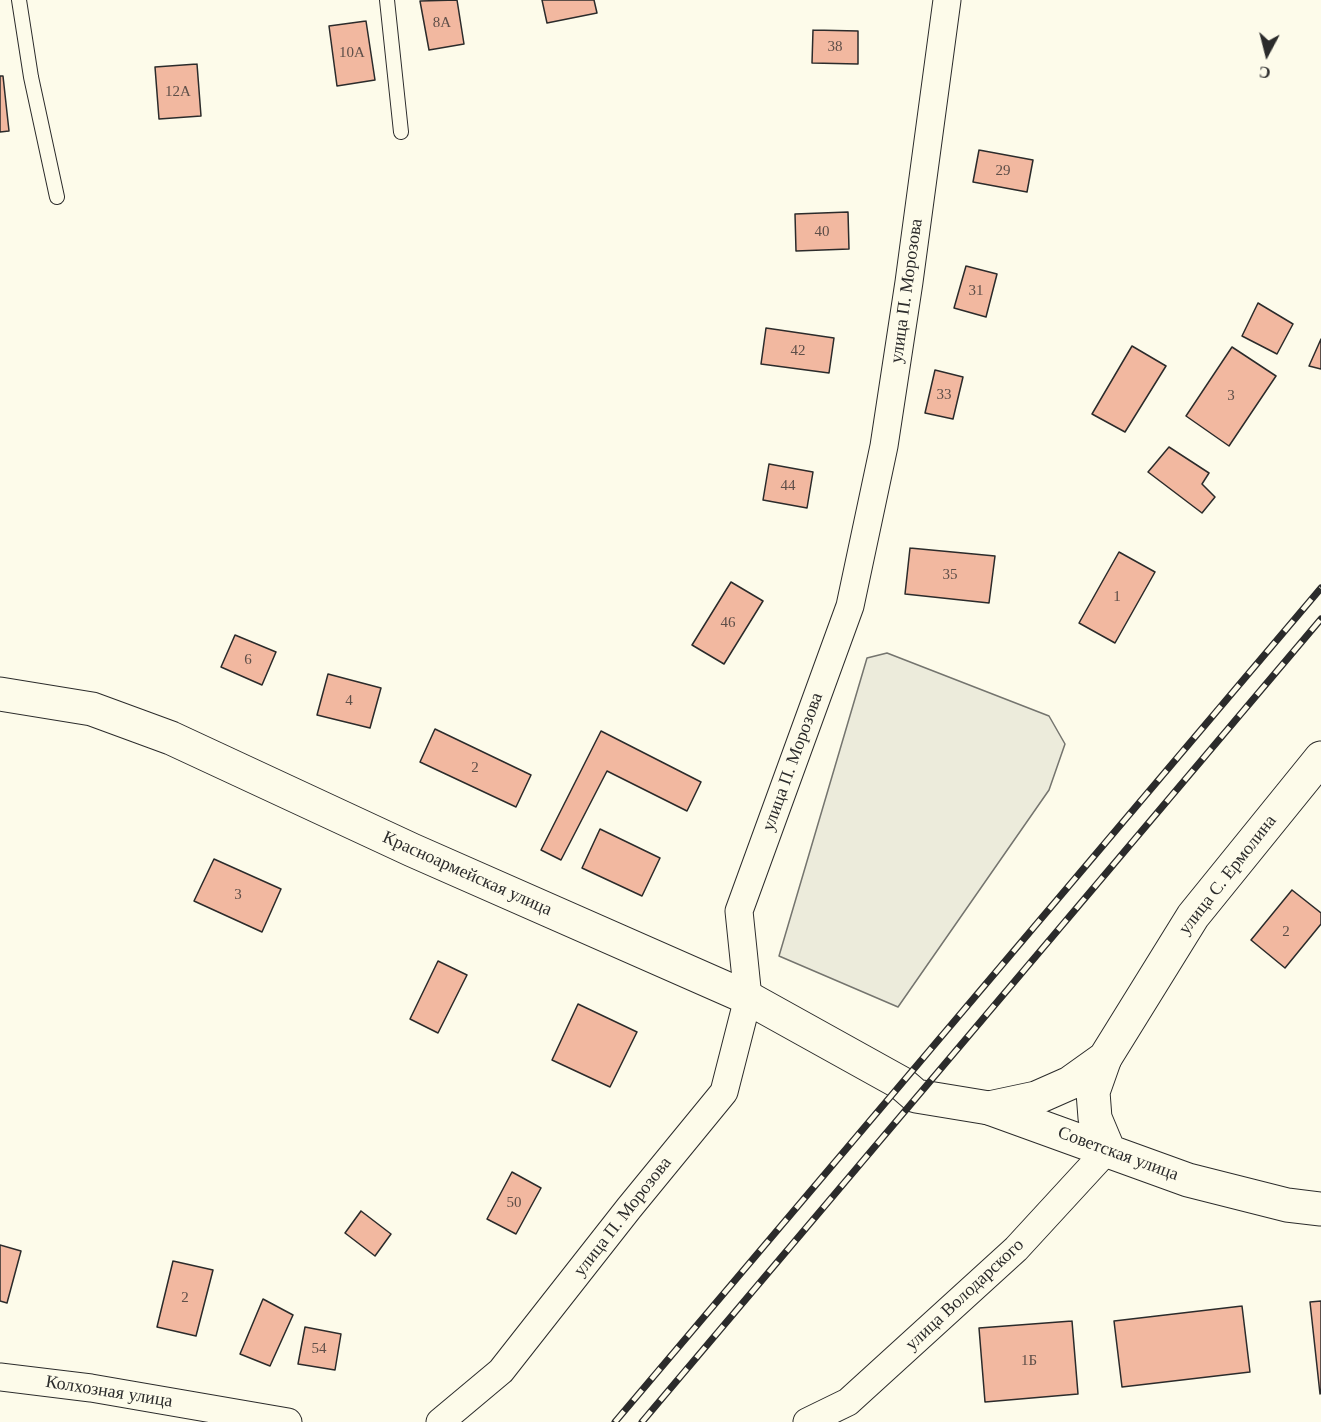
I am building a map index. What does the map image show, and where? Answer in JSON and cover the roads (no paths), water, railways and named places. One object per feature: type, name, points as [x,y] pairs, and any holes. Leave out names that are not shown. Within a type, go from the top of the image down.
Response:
[{"type":"main road","name":"Красноармейская улица","points":[[0,694],[92,709],[171,738],[412,850],[748,998],[901,1083],[916,1096]]},
{"type":"main road","name":"улица С. Ермолина","points":[[1105,1058],[1193,916],[1321,758]]},
{"type":"main road","points":[[989,1108],[1036,1098],[1061,1086],[1105,1058]]},
{"type":"main road","points":[[1105,1058],[1093,1092],[1095,1118],[1108,1149]]},
{"type":"main road","name":"Советская улица","points":[[916,1096],[989,1108],[1108,1149],[1188,1180],[1287,1205],[1321,1209]]},
{"type":"street","name":"улица П. Морозова","points":[[440,1422],[501,1371],[628,1208],[724,1092],[748,998],[739,911],[850,606],[884,446],[909,282],[947,0]]},
{"type":"street","name":"улица Володарского","points":[[807,1422],[848,1402],[857,1394],[1016,1249],[1108,1149]]},
{"type":"street","name":"Колхозная улица","points":[[0,1377],[91,1388],[288,1422]]},
{"type":"lane","points":[[19,0],[31,77],[57,197]]},
{"type":"lane","points":[[387,0],[401,132]]},
{"type":"railway","points":[[615,1422],[1321,588]]},
{"type":"railway","points":[[642,1422],[1321,619]]}]
